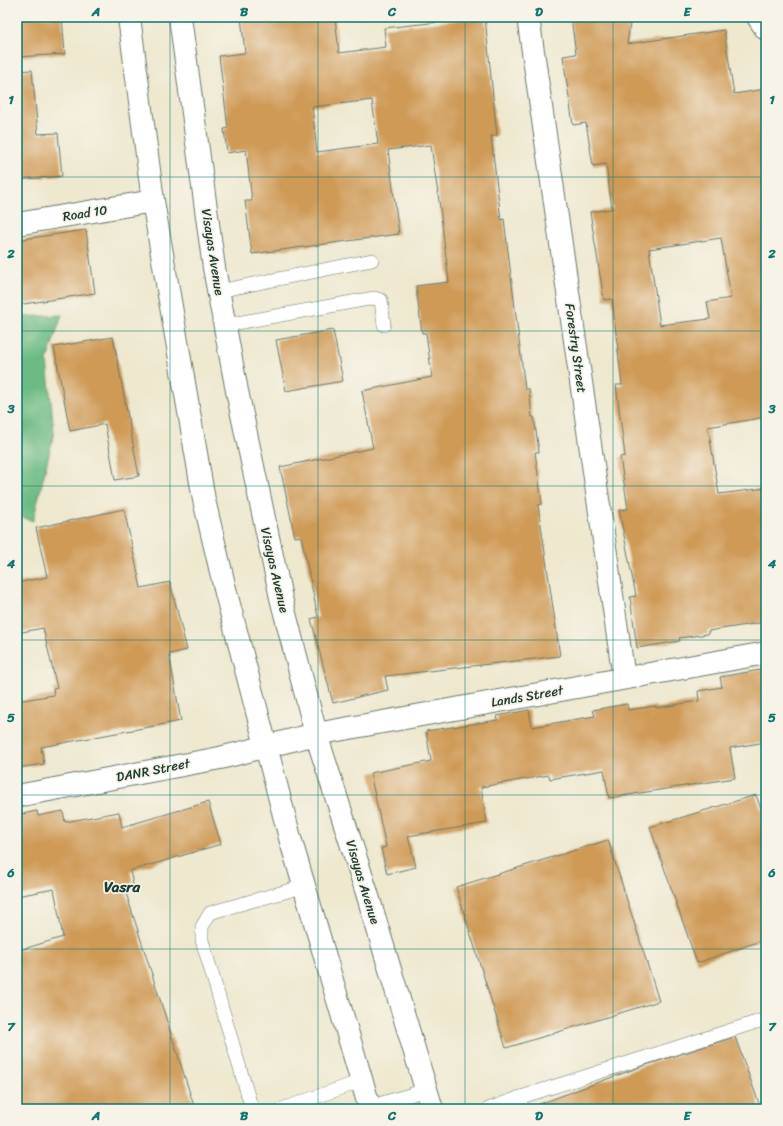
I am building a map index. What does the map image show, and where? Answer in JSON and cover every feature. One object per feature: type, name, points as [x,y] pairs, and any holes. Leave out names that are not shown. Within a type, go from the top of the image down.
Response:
[{"type":"main road","points":[[129,17],[153,201],[204,500],[226,593],[266,747],[304,886],[370,1108]]},
{"type":"main road","name":"Visayas Avenue","points":[[180,17],[219,292],[237,391],[279,590],[316,734],[367,894],[429,1099]]},
{"type":"main road","name":"Forestry Street","points":[[528,17],[624,678]]},
{"type":"main road","points":[[758,17],[766,29]]},
{"type":"main road","name":"Road 10","points":[[17,224],[153,201]]},
{"type":"main road","name":"Lands Street","points":[[289,741],[316,734],[766,653]]},
{"type":"main road","name":"DANR Street","points":[[17,796],[266,747],[289,741]]},
{"type":"lane","points":[[219,292],[372,260]]},
{"type":"lane","points":[[226,325],[374,298],[381,300],[384,325]]},
{"type":"lane","points":[[252,1109],[202,940],[202,927],[210,913],[247,901],[260,900],[304,886]]},
{"type":"lane","points":[[488,1109],[521,1103],[766,1020]]},
{"type":"lane","points":[[282,1109],[361,1081]]},
{"type":"lane","points":[[370,1108],[429,1099]]},
{"type":"green space","points":[[62,315],[47,360],[54,433],[33,521],[17,515],[17,317]]},
{"type":"building","points":[[17,17],[62,17],[65,54],[17,57]]},
{"type":"building","points":[[241,17],[335,17],[339,53],[386,47],[384,28],[485,17],[497,136],[491,136],[501,220],[504,219],[525,389],[529,389],[532,417],[534,417],[539,452],[535,452],[542,504],[538,505],[560,656],[385,676],[388,690],[333,703],[311,619],[318,617],[301,536],[295,537],[280,467],[373,448],[362,391],[432,377],[426,333],[422,333],[416,286],[449,282],[440,208],[431,145],[388,150],[399,234],[252,254],[245,201],[252,201],[246,150],[227,153],[224,129],[228,128],[219,56],[245,53]],"holes":[[[372,100],[378,144],[317,152],[312,107]]]},
{"type":"building","points":[[571,17],[631,17],[627,44],[724,30],[734,94],[766,89],[766,417],[708,427],[719,494],[766,488],[766,622],[708,631],[708,634],[679,638],[680,641],[637,648],[630,597],[636,596],[619,510],[628,509],[620,457],[625,456],[616,385],[622,385],[612,299],[604,300],[590,212],[612,209],[606,164],[593,166],[586,123],[573,125],[563,56],[576,54]],"holes":[[[721,238],[731,298],[707,302],[710,319],[660,325],[649,249]]]},
{"type":"building","points":[[32,70],[38,134],[58,133],[62,176],[17,180],[17,71]]},
{"type":"building","points":[[86,230],[95,293],[17,305],[17,240]]},
{"type":"building","points":[[333,330],[343,381],[286,391],[276,340]]},
{"type":"building","points":[[113,337],[139,476],[115,480],[105,424],[70,431],[54,347]]},
{"type":"building","points":[[124,509],[141,588],[170,582],[187,650],[169,654],[181,721],[41,747],[44,764],[17,768],[17,701],[54,695],[53,689],[57,688],[43,628],[17,633],[17,583],[47,577],[36,528]]},
{"type":"building","points":[[766,669],[766,742],[730,748],[735,778],[609,798],[604,770],[550,779],[549,775],[481,787],[487,823],[408,836],[416,867],[387,874],[381,848],[386,847],[370,773],[431,761],[426,731],[498,720],[497,716],[529,710],[532,727],[595,716],[593,710],[627,704],[628,710],[656,706],[656,708],[699,701],[698,691],[722,687],[720,677]]},
{"type":"building","points":[[756,795],[761,809],[766,808],[766,939],[697,963],[650,827]]},
{"type":"building","points":[[208,802],[221,844],[130,871],[134,889],[125,890],[195,1109],[17,1109],[17,951],[63,937],[54,889],[17,896],[17,815],[37,811],[38,816],[63,811],[65,822],[119,812],[122,827]]},
{"type":"building","points":[[608,840],[659,1001],[506,1048],[456,887]]},
{"type":"building","points":[[735,1037],[761,1109],[534,1109],[534,1106],[640,1067]]},
{"type":"district","name":"Vasra","points":[[122,887]]}]
